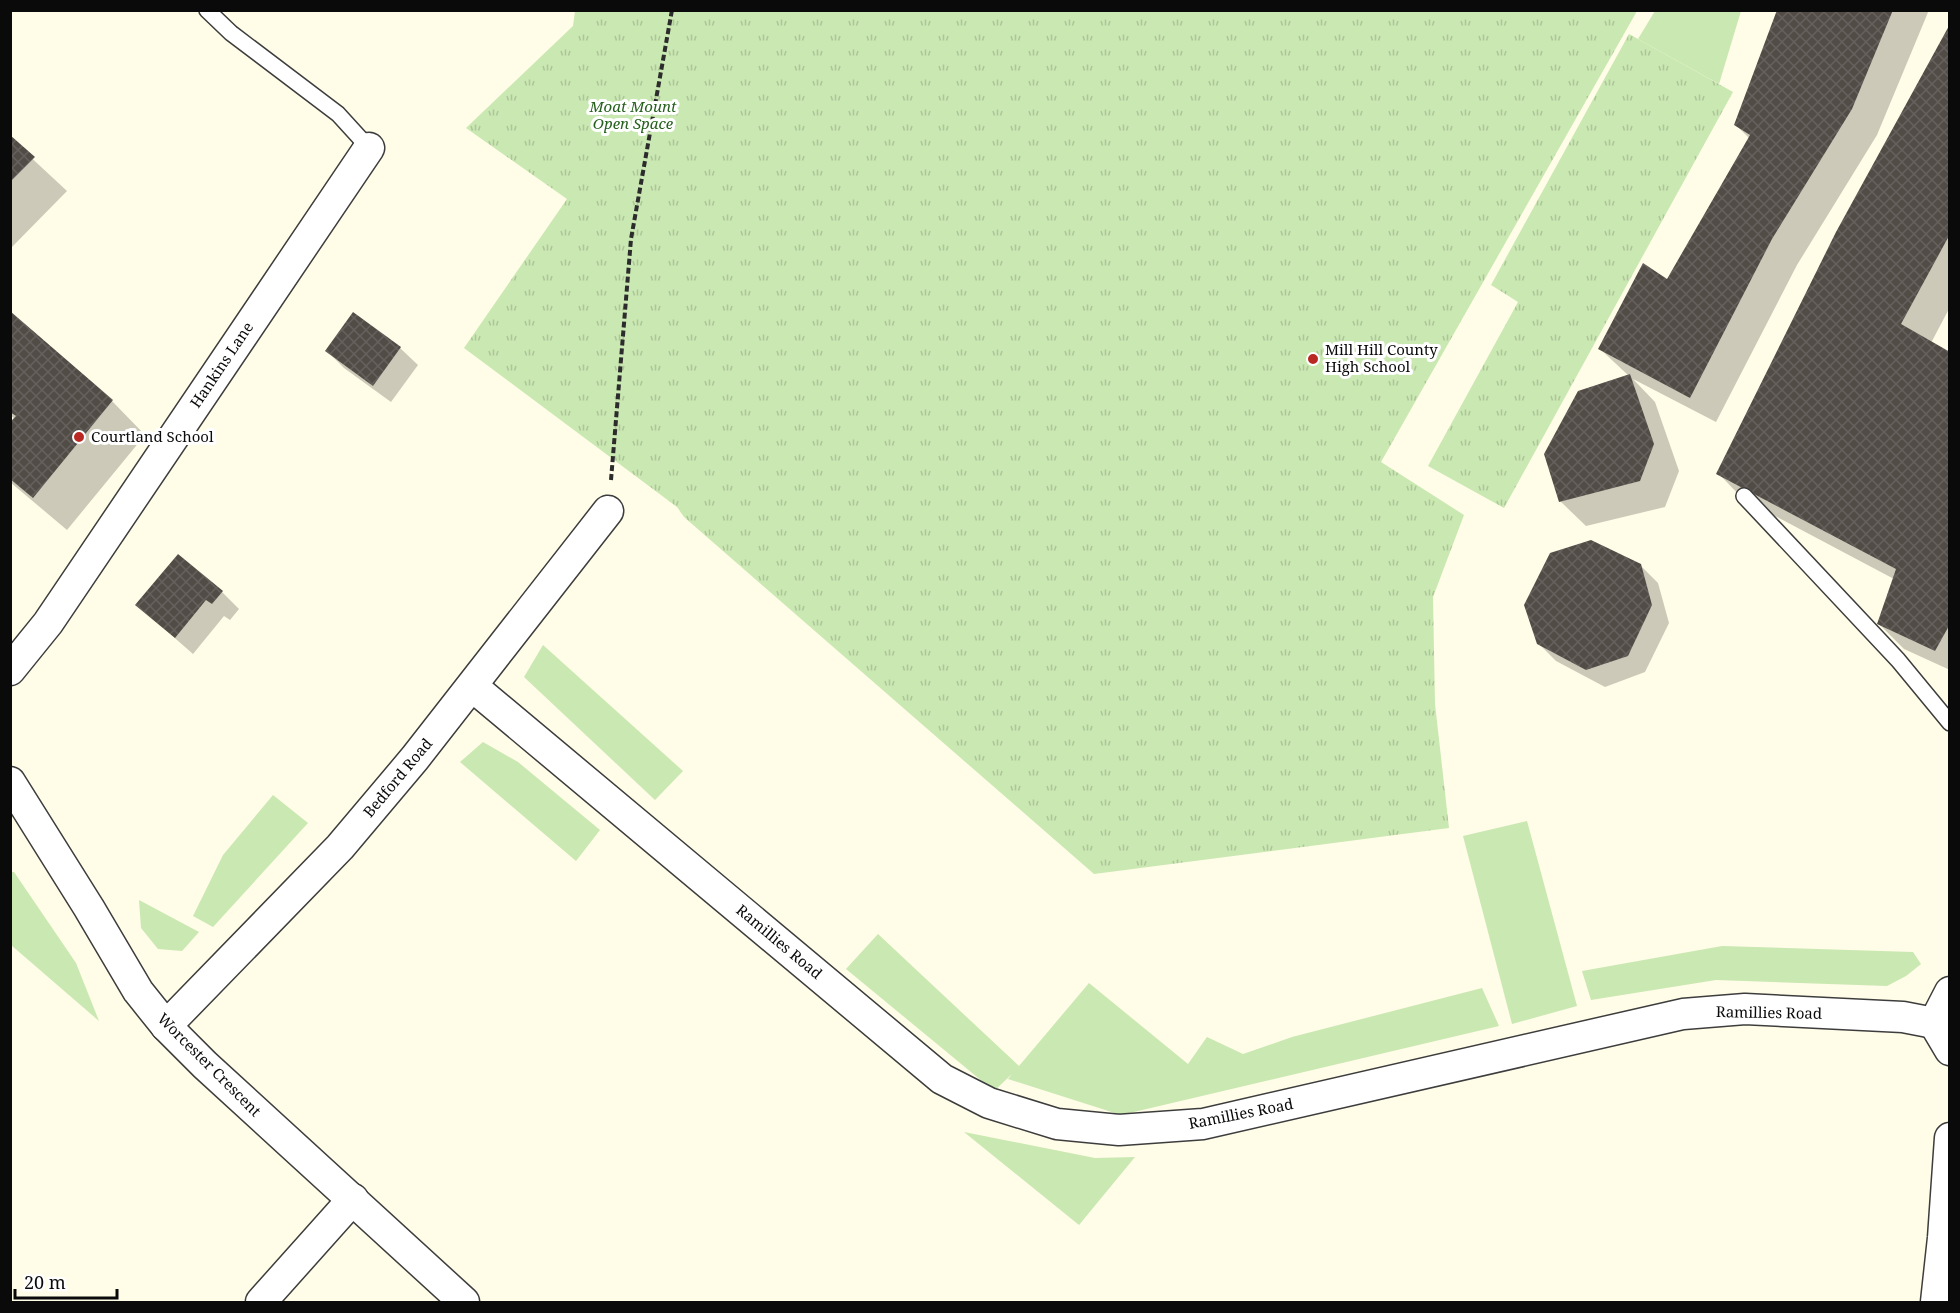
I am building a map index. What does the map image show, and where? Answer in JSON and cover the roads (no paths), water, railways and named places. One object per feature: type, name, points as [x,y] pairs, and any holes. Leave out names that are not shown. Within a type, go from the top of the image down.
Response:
[{"type":"street","name":"Hankins Lane","points":[[14,656],[48,623],[369,148]]},
{"type":"street","name":"Bedford Road","points":[[166,1026],[340,846],[415,758],[608,511]]},
{"type":"street","name":"Ramillies Road","points":[[472,686],[942,1079],[989,1103],[1058,1124],[1119,1130],[1203,1124],[1683,1014],[1745,1009],[1903,1017],[1934,1023]]},
{"type":"street","name":"Worcester Crescent","points":[[10,782],[138,990],[166,1026],[205,1065],[464,1302]]},
{"type":"street","points":[[1950,992],[1934,1023],[1950,1050]]},
{"type":"street","points":[[1936,1302],[1950,1138]]},
{"type":"street","points":[[261,1302],[352,1199]]},
{"type":"lane","points":[[207,10],[231,33],[338,114],[369,148]]},
{"type":"lane","points":[[1744,496],[1898,660],[1950,723]]},
{"type":"place","name":"Mill Hill County High School","points":[[1313,359]]},
{"type":"place","name":"Courtland School","points":[[79,437]]},
{"type":"park label","name":"Moat Mount Open Space","points":[[633,116]]}]
